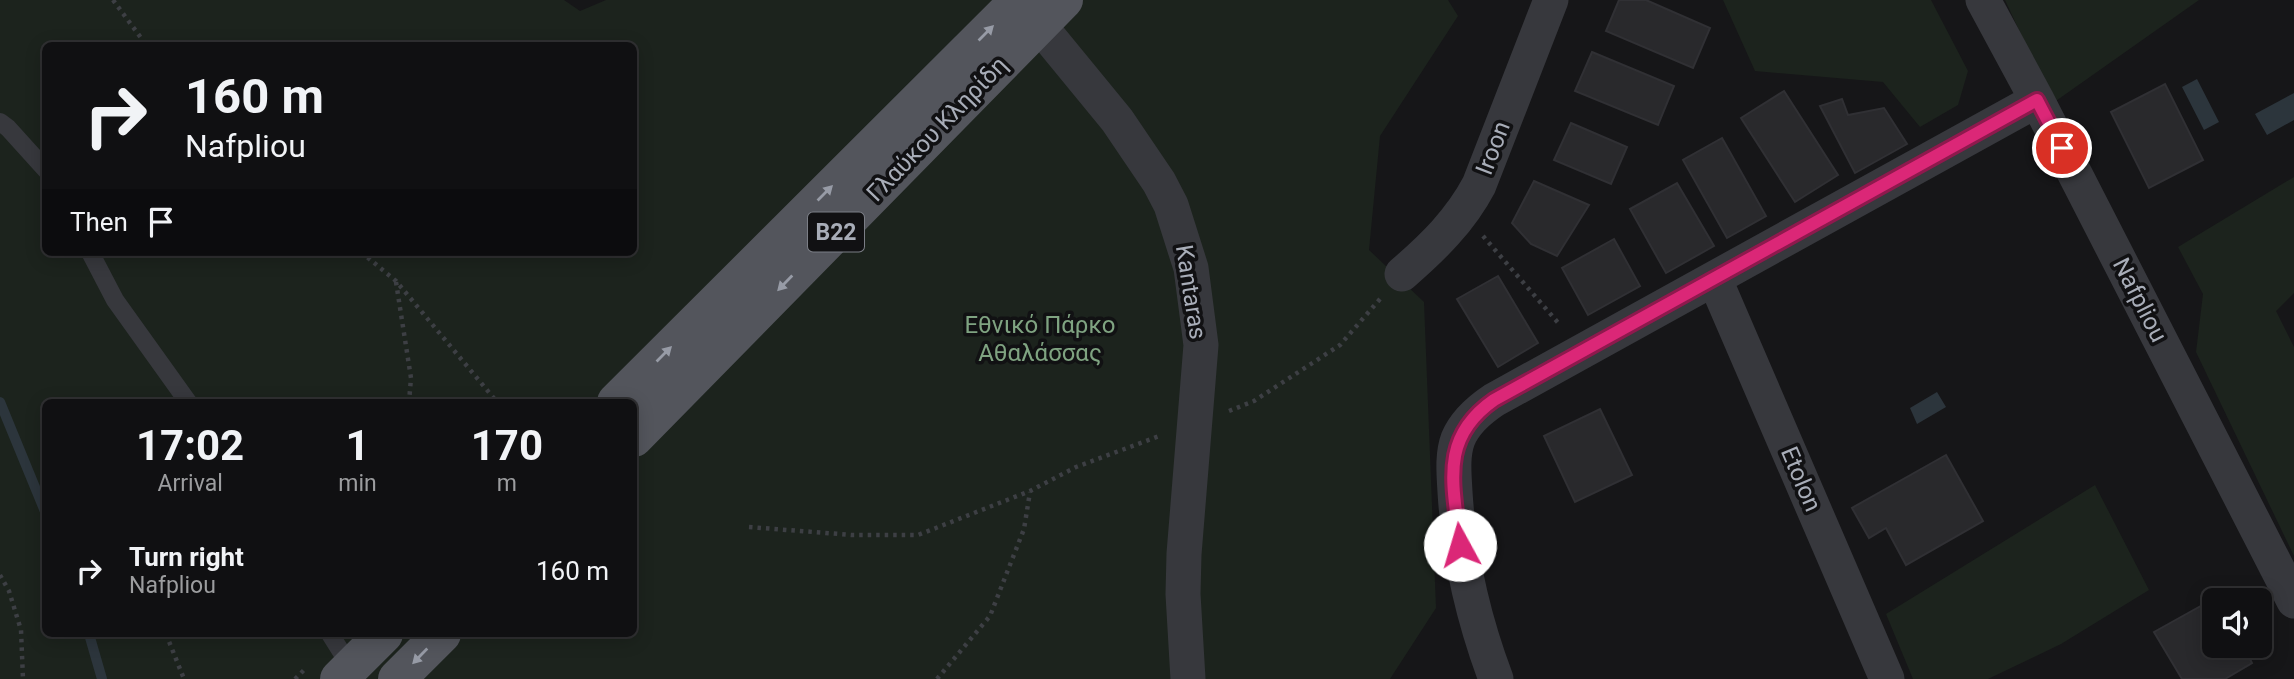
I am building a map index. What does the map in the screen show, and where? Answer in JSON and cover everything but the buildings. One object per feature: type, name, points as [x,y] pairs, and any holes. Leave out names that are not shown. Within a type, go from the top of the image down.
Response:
[{"type":"main road","name":"Γλαύκου Κληρίδη","points":[[619,399],[1040,8]]},
{"type":"main road","name":"Γλαύκου Κληρίδη","points":[[637,435],[1040,8]]},
{"type":"main road","points":[[351,675],[382,637]]},
{"type":"main road","points":[[397,679],[439,637]]},
{"type":"street","name":"Iroon","points":[[1402,274],[1441,239],[1463,212],[1479,185],[1551,0]]},
{"type":"street","name":"Nafpliou","points":[[1983,0],[2294,601]]},
{"type":"street","name":"Kantaras","points":[[1040,8],[1159,182],[1171,205],[1191,268],[1201,345],[1184,554],[1183,594],[1188,679]]},
{"type":"street","points":[[1496,679],[1468,590],[1460,545],[1454,456],[1458,440],[1471,418],[1488,404],[2037,100]]},
{"type":"street","name":"Etolon","points":[[1714,280],[1887,679]]},
{"type":"lane","points":[[0,122],[42,166]]},
{"type":"lane","points":[[92,256],[116,300],[186,399]]},
{"type":"lane","points":[[332,637],[351,675]]},
{"type":"path","points":[[113,0],[144,42]]},
{"type":"path","points":[[1463,212],[1583,352]]},
{"type":"path","points":[[366,256],[396,281],[494,399]]},
{"type":"path","points":[[749,527],[852,535],[918,535],[1030,491],[1076,467],[1254,401],[1340,345],[1402,274]]},
{"type":"path","points":[[396,281],[411,379],[409,399]]},
{"type":"path","points":[[937,679],[990,616],[1024,529],[1030,491]]},
{"type":"path","points":[[0,575],[9,591],[21,630],[23,679]]},
{"type":"path","points":[[167,637],[184,679]]},
{"type":"green space","name":"Εθνικό Πάρκο Αθαλάσσας","points":[[0,0],[564,0],[580,11],[606,0],[1448,0],[1458,16],[1380,136],[1369,250],[1424,302],[1436,608],[1390,679],[0,679]]},
{"type":"green space","points":[[1723,0],[1931,0],[1968,71],[1958,105],[1920,127],[1883,82],[1755,71]]},
{"type":"green space","points":[[2005,0],[2199,0],[2053,103]]},
{"type":"green space","points":[[2294,177],[2294,293],[2276,311],[2294,347],[2294,556],[2196,352],[2203,294],[2178,247]]},
{"type":"green space","points":[[2095,485],[2149,590],[2061,644],[1988,679],[1913,679],[1886,614]]},
{"type":"shaded area","points":[[2197,79],[2219,122],[2204,130],[2182,87]]},
{"type":"shaded area","points":[[2294,93],[2294,120],[2267,135],[2255,114]]},
{"type":"shaded area","points":[[1937,392],[1946,407],[1917,424],[1910,408]]},
{"type":"waterway","points":[[0,402],[42,504]]},
{"type":"waterway","points":[[90,637],[102,679]]},
{"type":"route","points":[[1460,545],[1454,456],[1458,440],[1471,418],[1494,400],[2037,100],[2062,148]]}]
